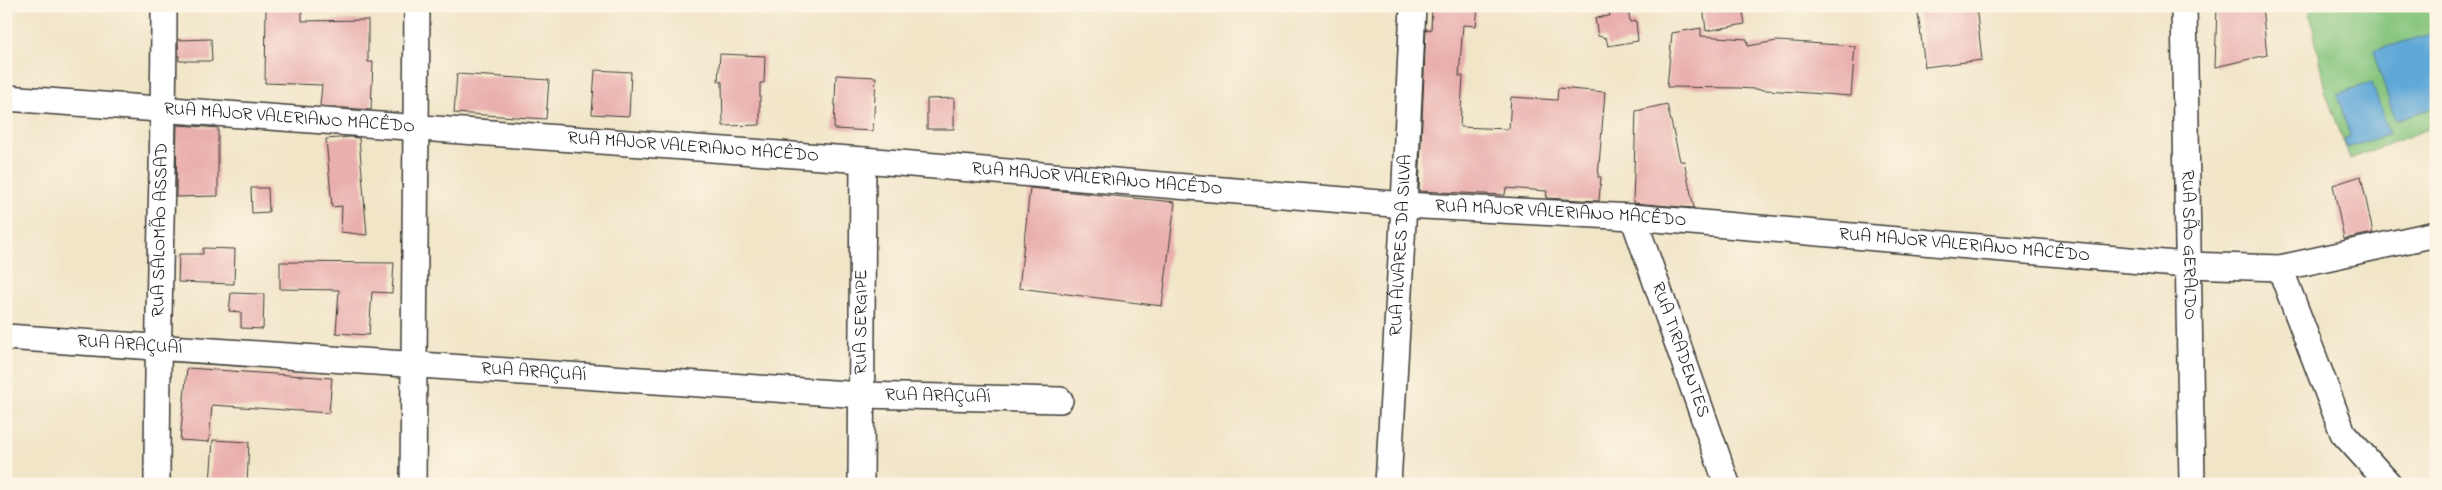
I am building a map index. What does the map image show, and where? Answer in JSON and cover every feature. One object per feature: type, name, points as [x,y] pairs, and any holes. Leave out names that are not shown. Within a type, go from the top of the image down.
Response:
[{"type":"street","name":"RUA SALOMÃO ASSAD","points":[[157,484],[157,348],[164,109],[164,6]]},
{"type":"street","points":[[413,484],[417,6]]},
{"type":"street","name":"RUA ÁLVARES DA SILVA","points":[[1388,484],[1413,6]]},
{"type":"street","name":"RUA SÃO GERALDO","points":[[2184,6],[2192,484]]},
{"type":"street","name":"RUA MAJOR VALERIANO MACÊDO","points":[[6,98],[863,160],[1404,205],[1633,217],[2187,265],[2280,268],[2436,234]]},
{"type":"street","name":"RUA SERGIPE","points":[[861,484],[863,160]]},
{"type":"street","name":"RUA TIRADENTES","points":[[1633,217],[1727,484]]},
{"type":"street","points":[[2280,268],[2343,433],[2389,484]]},
{"type":"street","name":"RUA ARAÇUAÍ","points":[[6,337],[862,395],[1060,400]]},
{"type":"green space","points":[[2312,6],[2436,6],[2436,126],[2350,159],[2325,91],[2310,12]]},
{"type":"water","points":[[2436,32],[2436,107],[2395,120],[2373,51]]},
{"type":"water","points":[[2372,82],[2389,134],[2347,148],[2344,139],[2350,136],[2337,94]]},
{"type":"building","points":[[1432,6],[1478,6],[1476,26],[1463,25],[1459,76],[1463,76],[1460,127],[1509,129],[1511,97],[1557,100],[1558,88],[1605,92],[1598,177],[1601,177],[1599,201],[1546,198],[1547,191],[1506,188],[1505,195],[1419,191],[1426,29],[1431,30]]},
{"type":"building","points":[[1703,6],[1742,6],[1745,24],[1706,31]]},
{"type":"building","points":[[1917,6],[1976,6],[1982,60],[1925,67]]},
{"type":"building","points":[[2217,6],[2262,6],[2267,55],[2215,67]]},
{"type":"building","points":[[1628,8],[1630,22],[1636,21],[1638,41],[1608,46],[1606,38],[1598,36],[1595,18],[1610,16],[1609,11]]},
{"type":"building","points":[[266,9],[302,9],[302,21],[368,20],[368,62],[373,62],[371,110],[320,106],[322,85],[265,83]]},
{"type":"building","points":[[1701,28],[1701,36],[1747,39],[1748,46],[1777,41],[1855,46],[1851,96],[1739,88],[1667,87],[1672,33]]},
{"type":"building","points":[[211,39],[212,61],[179,61],[178,40]]},
{"type":"building","points":[[720,54],[765,56],[764,83],[760,83],[760,125],[723,126],[722,82],[718,81]]},
{"type":"building","points":[[595,70],[631,72],[629,116],[592,114]]},
{"type":"building","points":[[457,74],[549,80],[546,119],[454,113]]},
{"type":"building","points":[[836,75],[876,77],[873,131],[834,129]]},
{"type":"building","points":[[954,98],[954,129],[927,129],[927,99]]},
{"type":"building","points":[[1667,104],[1680,161],[1684,161],[1694,208],[1633,203],[1636,111]]},
{"type":"building","points":[[177,125],[218,128],[218,196],[176,197]]},
{"type":"building","points":[[359,138],[367,235],[341,232],[342,206],[332,207],[326,139]]},
{"type":"building","points":[[2361,176],[2373,233],[2344,239],[2333,185]]},
{"type":"building","points":[[251,188],[268,188],[269,212],[252,213]]},
{"type":"building","points":[[1030,188],[1175,202],[1162,306],[1019,288]]},
{"type":"building","points":[[203,248],[235,249],[234,284],[178,282],[179,254],[203,254]]},
{"type":"building","points":[[280,262],[394,263],[392,293],[372,292],[369,335],[336,333],[339,290],[280,289]]},
{"type":"building","points":[[231,293],[264,294],[263,329],[241,328],[241,312],[229,311]]},
{"type":"building","points":[[187,368],[332,378],[329,413],[212,405],[209,442],[180,440]]},
{"type":"building","points":[[213,440],[249,442],[247,484],[210,484]]}]
